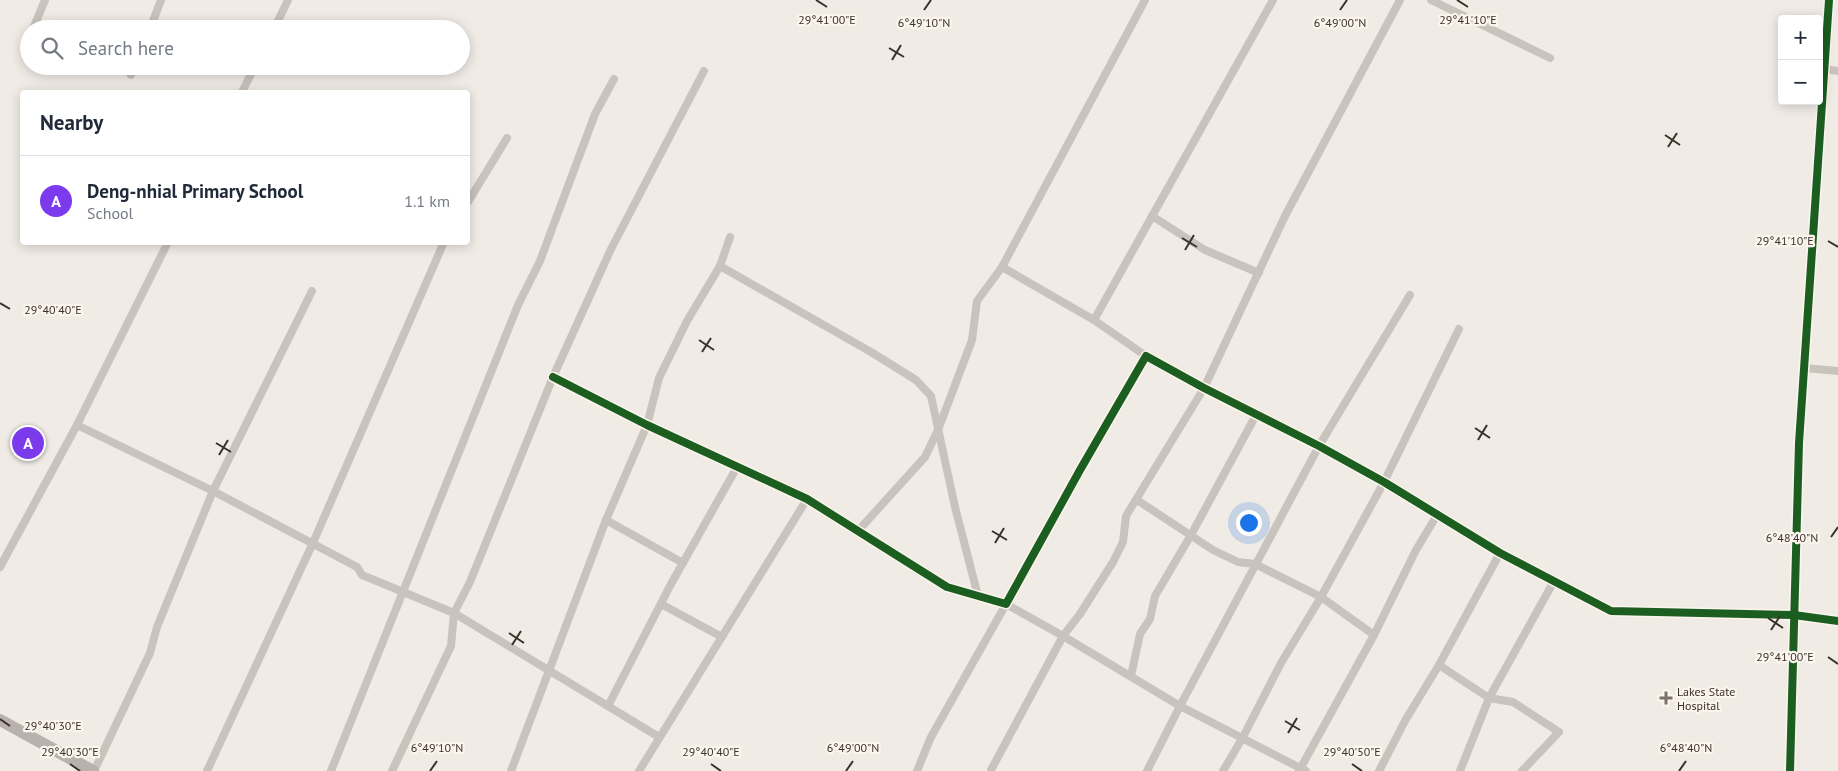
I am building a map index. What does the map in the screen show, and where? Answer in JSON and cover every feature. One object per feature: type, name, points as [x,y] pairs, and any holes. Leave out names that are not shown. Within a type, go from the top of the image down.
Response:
[{"type":"main road","points":[[0,720],[94,771]]},
{"type":"street","points":[[36,20],[44,0]]},
{"type":"street","points":[[153,20],[161,0]]},
{"type":"street","points":[[278,20],[288,0]]},
{"type":"street","points":[[857,532],[925,457],[938,430],[972,340],[977,301],[1002,267],[1145,0]]},
{"type":"street","points":[[1094,320],[1273,0]]},
{"type":"street","points":[[991,770],[1063,636],[1080,614],[1113,562],[1123,542],[1126,516],[1204,388],[1285,216],[1400,0]]},
{"type":"street","points":[[1431,0],[1550,58]]},
{"type":"street","points":[[1790,771],[1799,443],[1829,0]]},
{"type":"street","points":[[1824,69],[1838,71]]},
{"type":"street","points":[[392,771],[451,646],[454,613],[470,582],[553,377],[611,249],[704,71]]},
{"type":"street","points":[[243,90],[250,75]]},
{"type":"street","points":[[331,771],[518,305],[540,262],[595,114],[614,79]]},
{"type":"street","points":[[470,199],[507,138]]},
{"type":"street","points":[[1152,216],[1205,250],[1259,273]]},
{"type":"street","points":[[511,771],[606,520],[647,424],[660,378],[687,321],[720,266],[730,237]]},
{"type":"street","points":[[0,567],[77,425],[167,245]]},
{"type":"street","points":[[207,771],[312,545],[443,245]]},
{"type":"street","points":[[720,266],[871,352],[916,380],[931,396],[955,506],[978,596]]},
{"type":"street","points":[[1002,267],[1094,320],[1146,356],[1204,388],[1319,446],[1384,482],[1500,553],[1611,611],[1794,615],[1838,621]]},
{"type":"street","points":[[94,771],[150,653],[157,627],[213,491],[312,291]]},
{"type":"street","points":[[1146,771],[1319,446],[1410,295]]},
{"type":"street","points":[[1224,771],[1244,737],[1281,663],[1321,597],[1384,482],[1459,329]]},
{"type":"street","points":[[917,771],[930,737],[1146,356]]},
{"type":"street","points":[[1804,368],[1838,371]]},
{"type":"street","points":[[553,377],[647,424],[807,499],[946,587],[1006,604],[1180,706],[1244,737],[1302,770],[1374,635],[1416,550],[1437,515]]},
{"type":"street","points":[[1131,676],[1140,634],[1150,619],[1155,596],[1256,414]]},
{"type":"street","points":[[77,425],[213,491],[312,545],[357,567],[362,575],[454,613],[659,737]]},
{"type":"street","points":[[608,706],[683,563],[737,467]]},
{"type":"street","points":[[639,771],[807,499]]},
{"type":"street","points":[[1137,500],[1214,550],[1238,562],[1255,564],[1321,597],[1374,635]]},
{"type":"street","points":[[606,520],[683,563]]},
{"type":"street","points":[[1379,771],[1406,719],[1439,666],[1500,553]]},
{"type":"street","points":[[1460,771],[1489,698],[1554,581]]},
{"type":"street","points":[[661,604],[722,637]]},
{"type":"street","points":[[1439,666],[1489,698],[1513,702],[1559,732],[1522,771]]},
{"type":"cycle path","points":[[1790,771],[1799,443],[1829,0]]},
{"type":"cycle path","points":[[553,377],[647,425],[807,499],[947,587],[1006,604],[1146,356],[1204,388],[1319,446],[1384,482],[1500,553],[1611,611],[1794,615],[1838,621]]},
{"type":"place","name":"Deng-nhial Primary School","points":[[28,443]]},
{"type":"place","name":"Lakes State Hospital","points":[[1666,698]]}]
